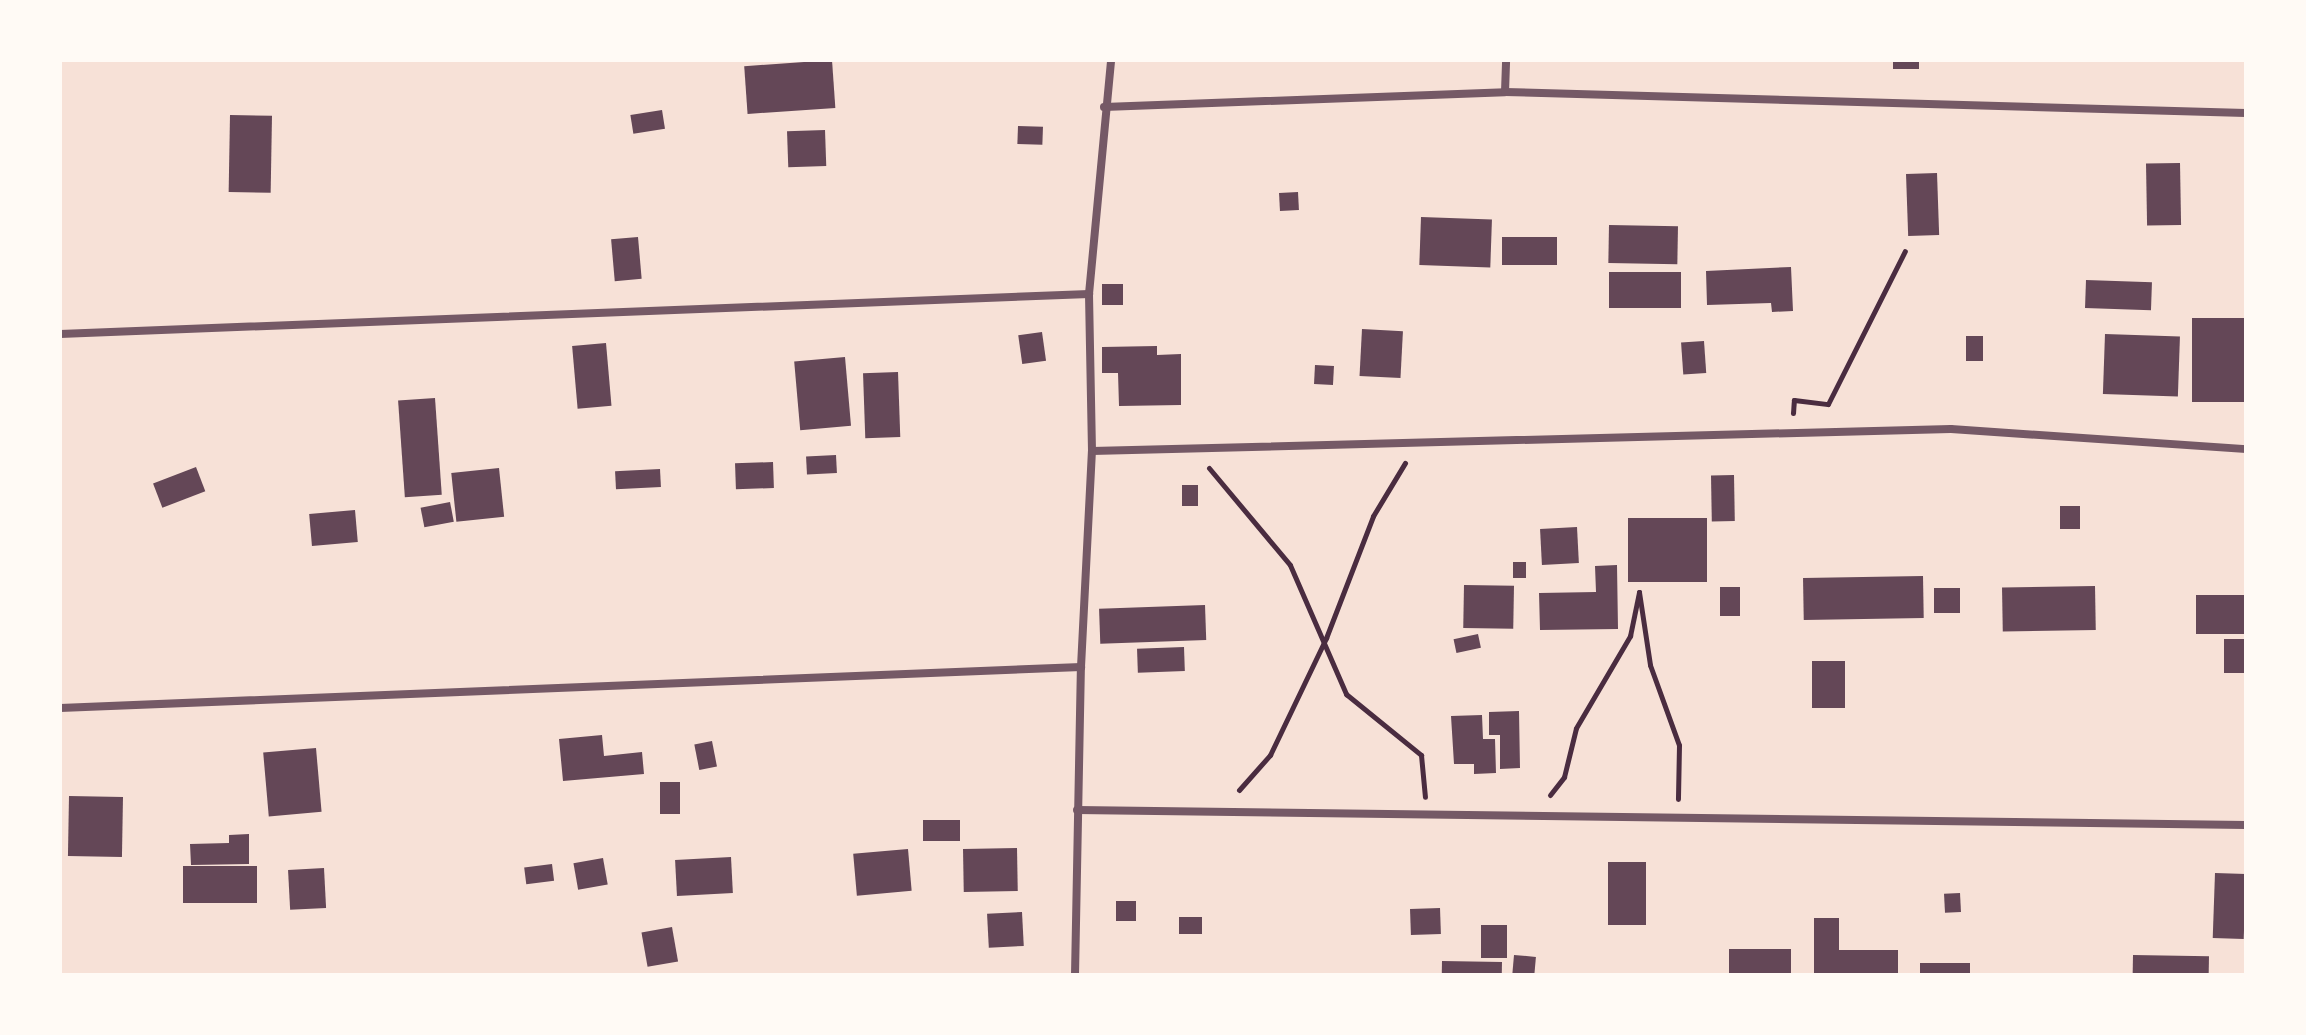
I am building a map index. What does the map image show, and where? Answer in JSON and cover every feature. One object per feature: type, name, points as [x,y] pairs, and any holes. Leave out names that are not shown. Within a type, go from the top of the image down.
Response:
[{"type":"street","points":[[1075,975],[1081,667],[1092,451],[1089,294],[1104,107],[1111,60]]},
{"type":"street","points":[[1505,92],[1506,60]]},
{"type":"street","points":[[1104,107],[1505,92],[2246,113]]},
{"type":"street","points":[[60,334],[1089,294]]},
{"type":"street","points":[[1092,451],[1951,429],[2246,449]]},
{"type":"street","points":[[60,708],[1081,667]]},
{"type":"street","points":[[1077,810],[2246,825]]},
{"type":"path","points":[[1828,404],[1905,251]]},
{"type":"path","points":[[1220,812],[1270,755],[1326,638],[1373,516],[1421,442]]},
{"type":"path","points":[[1194,448],[1290,565],[1326,638],[1346,694],[1421,755],[1427,814]]},
{"type":"path","points":[[1535,815],[1564,777],[1576,728],[1630,636],[1639,592],[1650,665],[1679,745],[1678,817]]},
{"type":"building","points":[[832,60],[835,108],[748,114],[744,66]]},
{"type":"building","points":[[1893,60],[1919,60],[1919,69],[1893,69]]},
{"type":"building","points":[[662,110],[665,129],[633,134],[630,115]]},
{"type":"building","points":[[230,115],[272,116],[271,193],[229,192]]},
{"type":"building","points":[[1018,126],[1043,127],[1042,145],[1017,144]]},
{"type":"building","points":[[825,130],[826,166],[788,167],[787,131]]},
{"type":"building","points":[[2180,163],[2181,225],[2147,226],[2146,164]]},
{"type":"building","points":[[1937,173],[1939,235],[1908,236],[1906,174]]},
{"type":"building","points":[[1298,192],[1299,210],[1280,211],[1279,193]]},
{"type":"building","points":[[1421,217],[1492,219],[1490,267],[1419,265]]},
{"type":"building","points":[[1609,225],[1678,226],[1677,264],[1608,263]]},
{"type":"building","points":[[638,237],[642,279],[615,281],[611,239]]},
{"type":"building","points":[[1502,237],[1557,237],[1557,265],[1502,265]]},
{"type":"building","points":[[1791,267],[1793,311],[1772,312],[1771,303],[1707,305],[1706,271]]},
{"type":"building","points":[[1609,272],[1681,272],[1681,308],[1609,308]]},
{"type":"building","points":[[2086,280],[2152,282],[2151,310],[2085,308]]},
{"type":"building","points":[[1102,284],[1123,284],[1123,305],[1102,305]]},
{"type":"building","points":[[2192,318],[2246,318],[2246,402],[2192,402]]},
{"type":"building","points":[[1362,329],[1403,331],[1400,378],[1360,376]]},
{"type":"building","points":[[1042,332],[1046,361],[1022,364],[1018,335]]},
{"type":"building","points":[[2105,334],[2180,337],[2178,397],[2103,394]]},
{"type":"building","points":[[1966,336],[1983,336],[1983,361],[1966,361]]},
{"type":"building","points":[[1704,341],[1706,373],[1683,375],[1681,343]]},
{"type":"building","points":[[606,343],[611,406],[578,409],[572,346]]},
{"type":"building","points":[[1157,346],[1157,355],[1181,354],[1181,405],[1119,406],[1118,373],[1102,373],[1102,347]]},
{"type":"building","points":[[845,357],[851,426],[800,430],[794,361]]},
{"type":"building","points":[[1315,365],[1334,366],[1333,385],[1314,384]]},
{"type":"building","points":[[898,372],[900,437],[865,438],[863,373]]},
{"type":"building","points":[[435,398],[442,495],[405,497],[398,401]]},
{"type":"building","points":[[836,455],[837,473],[807,475],[806,457]]},
{"type":"building","points":[[773,462],[774,488],[736,489],[735,463]]},
{"type":"building","points":[[196,467],[205,491],[162,508],[153,483]]},
{"type":"building","points":[[499,468],[504,517],[456,522],[451,473]]},
{"type":"building","points":[[660,469],[661,487],[616,489],[615,471]]},
{"type":"building","points":[[1711,475],[1734,475],[1735,521],[1712,521]]},
{"type":"building","points":[[1182,485],[1198,485],[1198,506],[1182,506]]},
{"type":"building","points":[[450,502],[454,522],[424,527],[421,508]]},
{"type":"building","points":[[2060,506],[2080,506],[2080,529],[2060,529]]},
{"type":"building","points":[[355,510],[358,542],[312,546],[309,514]]},
{"type":"building","points":[[1628,518],[1707,518],[1707,582],[1628,582]]},
{"type":"building","points":[[1577,527],[1579,563],[1542,565],[1540,529]]},
{"type":"building","points":[[1513,562],[1526,562],[1526,578],[1513,578]]},
{"type":"building","points":[[1617,565],[1618,629],[1540,630],[1539,593],[1596,592],[1595,566]]},
{"type":"building","points":[[1923,576],[1924,618],[1804,620],[1803,578]]},
{"type":"building","points":[[1464,585],[1514,586],[1513,629],[1463,628]]},
{"type":"building","points":[[2095,586],[2096,630],[2003,632],[2002,588]]},
{"type":"building","points":[[1720,587],[1740,587],[1740,616],[1720,616]]},
{"type":"building","points":[[1934,588],[1960,588],[1960,613],[1934,613]]},
{"type":"building","points":[[2196,595],[2246,595],[2246,634],[2196,634]]},
{"type":"building","points":[[1205,605],[1206,640],[1100,644],[1099,609]]},
{"type":"building","points":[[1478,634],[1481,648],[1456,653],[1454,639]]},
{"type":"building","points":[[2224,639],[2246,639],[2246,673],[2224,673]]},
{"type":"building","points":[[1184,647],[1185,671],[1138,673],[1137,649]]},
{"type":"building","points":[[1812,661],[1845,661],[1845,708],[1812,708]]},
{"type":"building","points":[[1519,711],[1520,768],[1500,769],[1500,735],[1489,735],[1489,712]]},
{"type":"building","points":[[1482,715],[1483,739],[1495,739],[1496,773],[1474,774],[1474,764],[1454,764],[1451,716]]},
{"type":"building","points":[[602,735],[604,756],[642,752],[644,774],[563,781],[559,739]]},
{"type":"building","points":[[712,741],[717,767],[699,770],[694,744]]},
{"type":"building","points":[[316,748],[322,812],[269,816],[263,753]]},
{"type":"building","points":[[660,782],[680,782],[680,814],[660,814]]},
{"type":"building","points":[[69,796],[123,797],[122,857],[68,856]]},
{"type":"building","points":[[923,820],[960,820],[960,841],[923,841]]},
{"type":"building","points":[[249,834],[249,864],[191,865],[190,844],[229,843],[229,835]]},
{"type":"building","points":[[1017,848],[1018,891],[964,892],[963,849]]},
{"type":"building","points":[[908,849],[912,891],[857,896],[853,854]]},
{"type":"building","points":[[731,857],[733,893],[677,896],[675,860]]},
{"type":"building","points":[[603,858],[608,885],[578,890],[573,863]]},
{"type":"building","points":[[1608,862],[1646,862],[1646,925],[1608,925]]},
{"type":"building","points":[[552,864],[554,881],[526,884],[524,867]]},
{"type":"building","points":[[183,866],[257,866],[257,903],[183,903]]},
{"type":"building","points":[[324,868],[326,908],[290,910],[288,870]]},
{"type":"building","points":[[2215,873],[2246,874],[2244,939],[2213,938]]},
{"type":"building","points":[[1960,893],[1961,912],[1945,913],[1944,894]]},
{"type":"building","points":[[1116,901],[1136,901],[1136,921],[1116,921]]},
{"type":"building","points":[[1440,908],[1441,934],[1411,935],[1410,909]]},
{"type":"building","points":[[1022,912],[1024,946],[989,948],[987,914]]},
{"type":"building","points":[[1179,917],[1202,917],[1202,934],[1179,934]]},
{"type":"building","points":[[1814,918],[1839,918],[1839,950],[1898,950],[1898,975],[1814,975]]},
{"type":"building","points":[[1481,925],[1507,925],[1507,958],[1481,958]]},
{"type":"building","points":[[672,927],[678,961],[648,967],[641,932]]},
{"type":"building","points":[[1729,949],[1791,949],[1791,975],[1729,975]]},
{"type":"building","points":[[1514,955],[1536,957],[1534,975],[1512,975]]},
{"type":"building","points":[[2133,955],[2209,956],[2209,975],[2133,975]]},
{"type":"building","points":[[1442,961],[1502,962],[1502,975],[1442,975]]},
{"type":"building","points":[[1920,963],[1970,963],[1970,975],[1920,975]]}]
